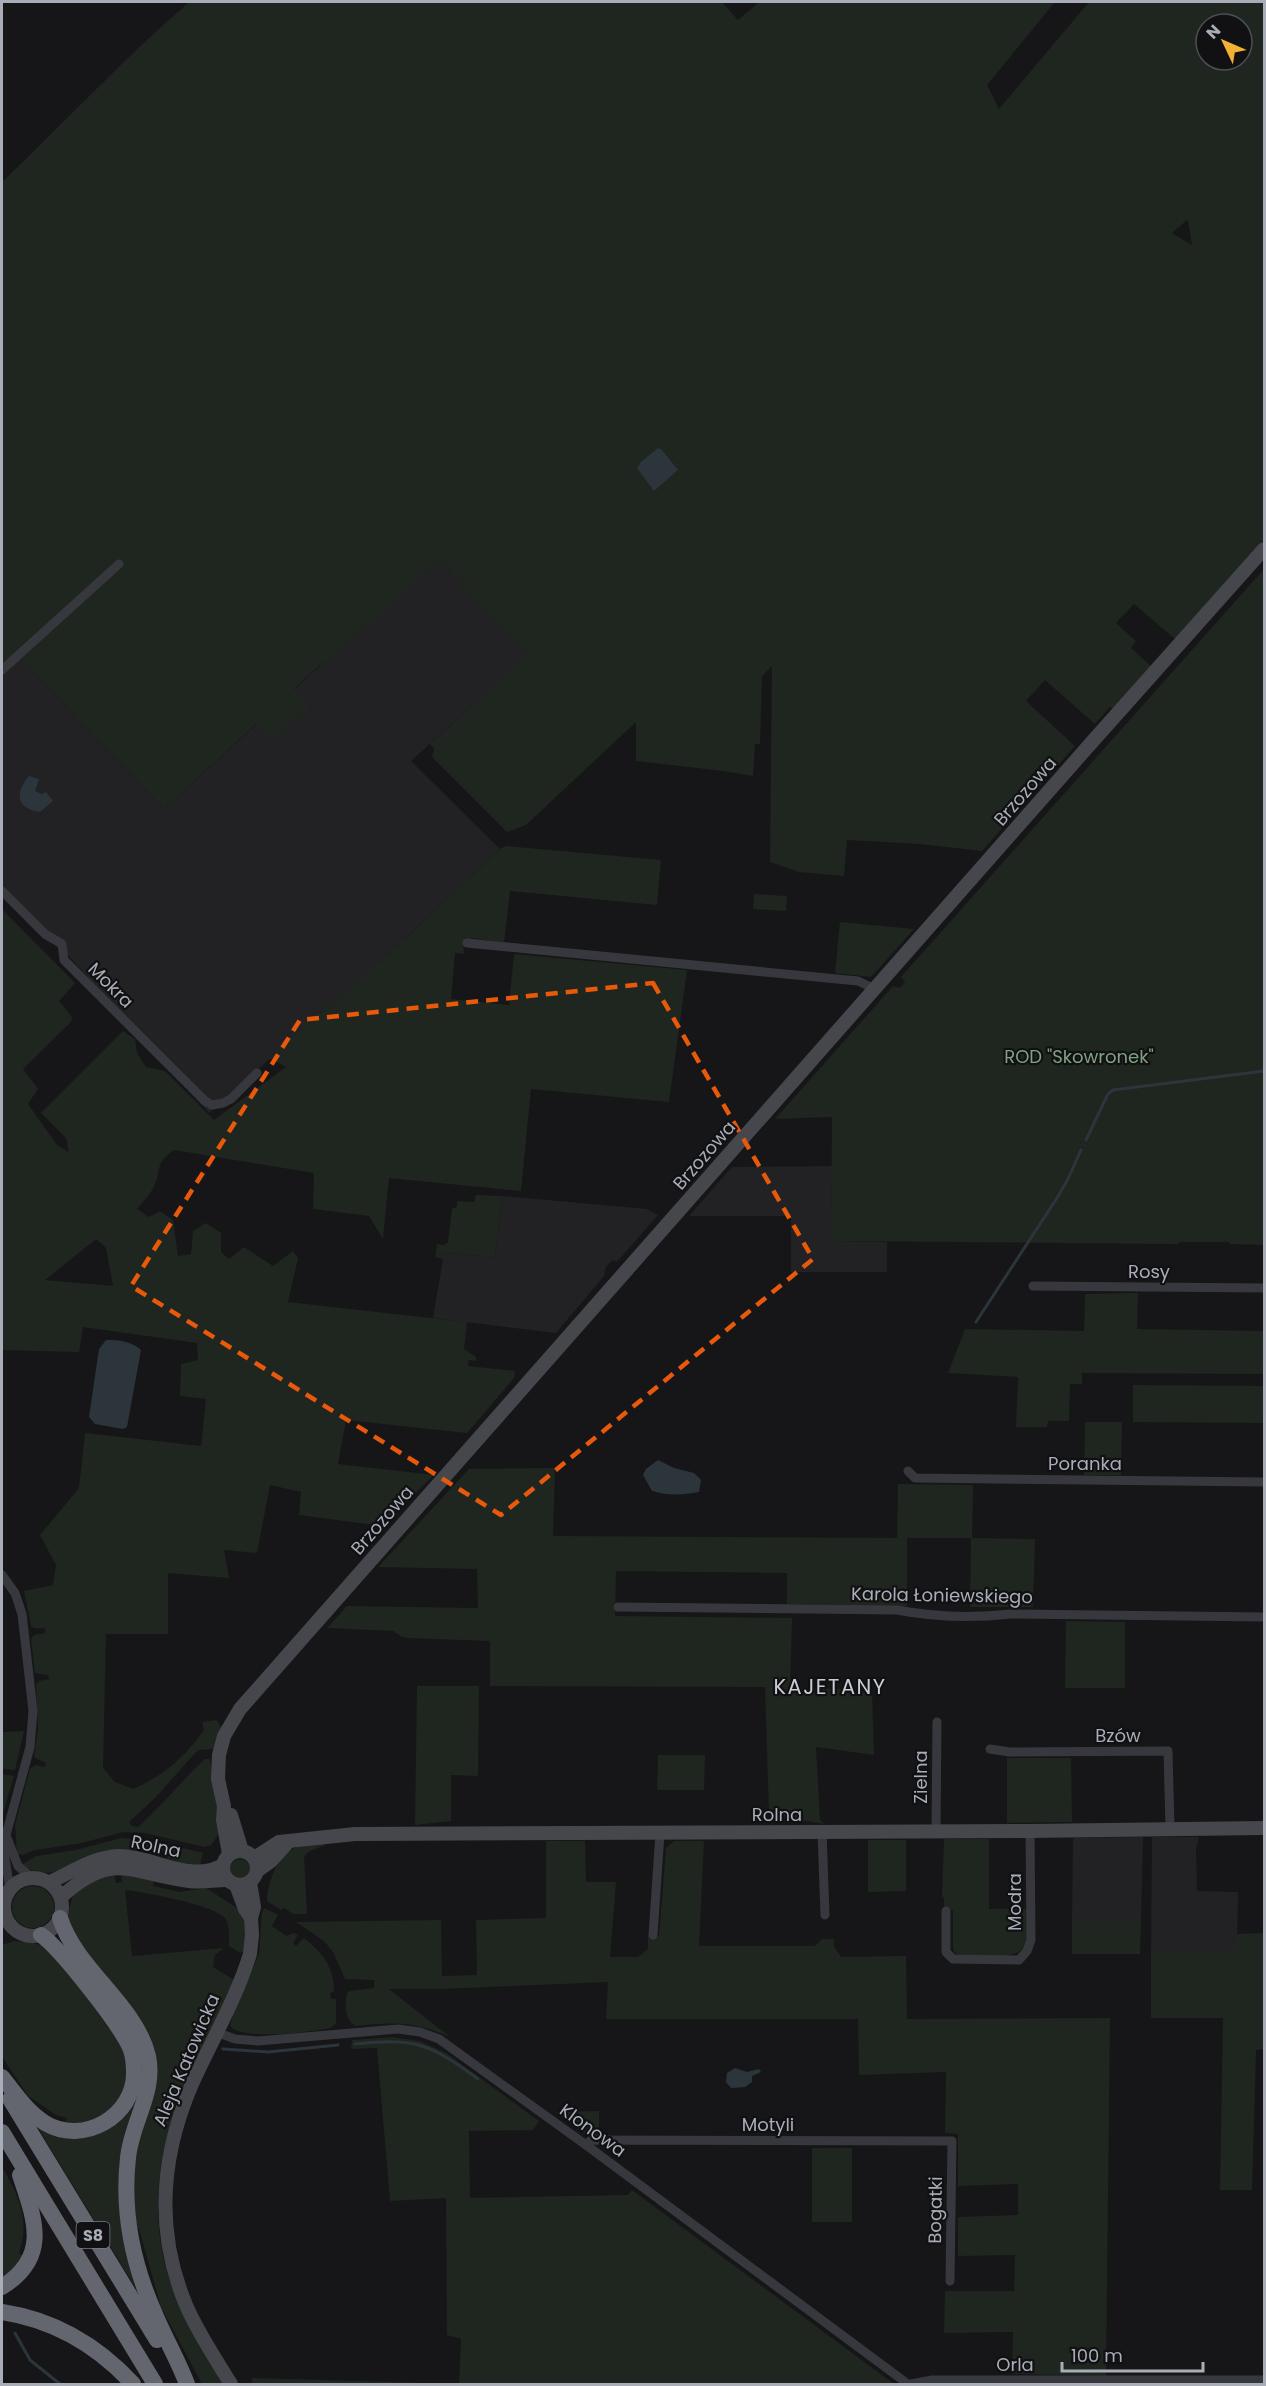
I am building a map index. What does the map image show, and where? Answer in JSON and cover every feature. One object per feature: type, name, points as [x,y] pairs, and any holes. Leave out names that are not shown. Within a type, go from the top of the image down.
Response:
[{"type":"highway","points":[[60,1918],[76,1949],[132,2022],[148,2057],[149,2081],[128,2155],[126,2189],[128,2221],[143,2283],[186,2385]]},
{"type":"highway","points":[[2,2077],[25,2106],[39,2118],[56,2128],[77,2131],[88,2129],[112,2118],[128,2099],[134,2082],[131,2049],[122,2033],[58,1949],[41,1935]]},
{"type":"highway","name":"S8","points":[[2,2085],[186,2385]]},
{"type":"highway","name":"S8","points":[[2,2132],[155,2385]]},
{"type":"highway","points":[[2,2287],[28,2262],[35,2242],[36,2229],[12,2149]]},
{"type":"highway","points":[[2,2312],[43,2321],[67,2331],[105,2357],[133,2385]]},
{"type":"street","name":"Brzozowa","points":[[242,1863],[223,1820],[224,1806],[219,1779],[219,1755],[224,1736],[240,1709],[1264,549]]},
{"type":"street","points":[[2,670],[119,564]]},
{"type":"street","name":"Mokra","points":[[2,891],[45,934],[62,944],[66,962],[205,1101],[212,1105],[228,1102],[257,1073]]},
{"type":"street","points":[[467,944],[858,981],[875,989]]},
{"type":"street","name":"Rosy","points":[[1033,1286],[1264,1288]]},
{"type":"street","name":"Poranka","points":[[908,1471],[915,1478],[1264,1482]]},
{"type":"street","points":[[2,1575],[15,1593],[22,1614],[33,1711],[30,1747],[3,1846],[10,1889]]},
{"type":"street","name":"Karola Łoniewskiego","points":[[618,1607],[897,1610],[914,1614],[993,1616],[1011,1614],[1264,1617]]},
{"type":"street","name":"Zielna","points":[[936,1832],[937,1722]]},
{"type":"street","name":"Bzów","points":[[990,1749],[1010,1752],[1168,1751],[1170,1828]]},
{"type":"street","name":"Rolna","points":[[50,1882],[94,1861],[113,1857],[127,1857],[197,1872],[242,1863],[272,1861],[289,1841],[367,1834],[936,1832],[1264,1828]]},
{"type":"street","name":"Modra","points":[[946,1911],[946,1952],[953,1959],[1019,1960],[1024,1956],[1031,1940],[1030,1831]]},
{"type":"street","points":[[822,1832],[825,1915]]},
{"type":"street","points":[[653,1935],[660,1833]]},
{"type":"street","points":[[7,1838],[18,1866],[31,1877],[50,1882],[61,1897],[63,1905],[60,1918],[52,1929],[41,1935],[26,1935],[17,1931],[9,1923],[3,1910],[4,1900],[10,1889],[19,1881],[31,1877]]},
{"type":"street","points":[[231,1882],[222,1871],[242,1863]]},
{"type":"street","name":"Rolna","points":[[61,1897],[87,1876],[113,1868],[132,1869],[190,1881],[231,1882],[242,1863]]},
{"type":"street","name":"Aleja Katowicka","points":[[231,2385],[194,2322],[184,2298],[169,2251],[165,2218],[165,2180],[176,2128],[192,2085],[247,1963],[252,1944],[251,1918],[254,1907],[242,1863]]},
{"type":"street","name":"Aleja Katowicka","points":[[231,1882],[251,1918]]},
{"type":"street","points":[[2,1938],[17,1931]]},
{"type":"street","name":"Klonowa","points":[[216,2032],[249,2041],[398,2029],[420,2032],[450,2046],[909,2385]]},
{"type":"street","name":"Motyli","points":[[586,2145],[591,2140],[952,2141]]},
{"type":"street","name":"Bogatki","points":[[950,2281],[952,2141]]},
{"type":"street","name":"Orla","points":[[909,2385],[932,2380],[1264,2380]]},
{"type":"highlighted area","points":[[653,983],[813,1259],[501,1515],[131,1286],[300,1020]]},
{"type":"shaded area","points":[[658,448],[678,470],[654,491],[637,468]]},
{"type":"shaded area","points":[[438,557],[529,654],[411,761],[500,849],[410,934],[209,1113],[68,955],[2,887],[2,673],[19,657],[164,809]]},
{"type":"shaded area","points":[[29,776],[39,779],[35,791],[42,794],[46,792],[53,801],[40,812],[26,808],[20,799],[21,788]]},
{"type":"shaded area","points":[[832,1166],[831,1241],[887,1242],[887,1272],[791,1272],[791,1216],[689,1216],[732,1167]]},
{"type":"shaded area","points":[[502,1196],[647,1209],[658,1215],[617,1262],[612,1260],[606,1267],[604,1276],[556,1333],[433,1318],[443,1259],[435,1257],[436,1252],[495,1257]]},
{"type":"shaded area","points":[[106,1340],[129,1343],[141,1350],[127,1427],[123,1429],[95,1424],[89,1417],[99,1349]]},
{"type":"shaded area","points":[[658,1460],[674,1468],[694,1473],[701,1480],[699,1492],[664,1494],[652,1491],[643,1475],[646,1469]]},
{"type":"shaded area","points":[[1143,1837],[1141,1922],[1072,1922],[1073,1838]]},
{"type":"shaded area","points":[[1152,1837],[1199,1837],[1196,1849],[1197,1891],[1238,1892],[1237,1950],[1151,1950]]},
{"type":"shaded area","points":[[735,2068],[747,2072],[759,2069],[761,2072],[752,2076],[752,2082],[745,2087],[731,2088],[726,2082],[727,2073]]},
{"type":"green space","points":[[189,2],[722,2],[738,20],[759,2],[1055,2],[987,85],[999,109],[1089,2],[1264,2],[1264,539],[1175,639],[1134,604],[1116,623],[1136,641],[1131,648],[1151,666],[1113,709],[1110,707],[1095,724],[1045,680],[1026,701],[1075,746],[982,851],[920,844],[847,840],[844,876],[799,872],[770,862],[772,666],[762,676],[760,744],[755,744],[753,776],[636,761],[636,722],[526,825],[507,832],[432,757],[434,749],[430,744],[528,654],[440,560],[324,665],[322,663],[294,689],[310,708],[272,742],[256,724],[164,809],[15,653],[2,665],[2,182],[117,68]],"holes":[[[1188,221],[1192,245],[1172,233]]]},
{"type":"green space","name":"ROD \"Skowronek\"","points":[[1264,569],[1264,1245],[1230,1244],[1229,1242],[1179,1242],[1178,1244],[831,1241],[832,1117],[775,1119],[893,986],[900,988],[905,982],[901,977]]},
{"type":"green space","points":[[506,846],[661,860],[657,905],[510,891],[504,943],[473,938],[463,941],[464,954],[455,953],[451,999],[509,1005],[514,954],[687,970],[669,1102],[531,1089],[521,1191],[389,1178],[383,1239],[369,1216],[313,1209],[314,1173],[174,1150],[164,1159],[154,1187],[137,1209],[149,1217],[160,1211],[173,1220],[178,1256],[191,1254],[193,1231],[206,1223],[221,1233],[221,1252],[229,1259],[244,1247],[273,1266],[293,1251],[298,1258],[288,1302],[467,1322],[464,1349],[476,1357],[476,1361],[469,1360],[468,1366],[515,1371],[514,1378],[467,1433],[346,1420],[338,1464],[434,1475],[382,1526],[299,1515],[301,1492],[270,1485],[257,1553],[224,1550],[229,1578],[168,1573],[168,1634],[106,1634],[103,1768],[115,1782],[133,1789],[144,1784],[173,1765],[189,1749],[204,1730],[202,1722],[217,1720],[221,1727],[214,1749],[199,1750],[195,1753],[155,1798],[129,1822],[132,1826],[138,1827],[205,1759],[210,1759],[219,1817],[218,1835],[211,1845],[204,1847],[145,1833],[123,1832],[82,1843],[35,1850],[23,1855],[17,1854],[15,1825],[30,1769],[35,1765],[45,1767],[46,1763],[34,1757],[38,1729],[36,1685],[39,1681],[49,1679],[48,1675],[35,1673],[31,1639],[34,1635],[45,1633],[46,1630],[31,1626],[24,1591],[53,1585],[56,1565],[40,1535],[79,1488],[85,1433],[201,1446],[206,1399],[180,1396],[181,1364],[198,1360],[197,1343],[83,1327],[79,1352],[2,1350],[2,909],[75,983],[59,1001],[72,1017],[71,1022],[23,1069],[38,1089],[28,1104],[57,1145],[69,1152],[66,1138],[41,1113],[123,1031],[135,1039],[137,1053],[146,1067],[165,1071],[214,1120],[286,1067],[269,1058],[410,934],[500,849]],"holes":[[[96,1239],[106,1248],[113,1286],[45,1280]]]},
{"type":"green space","points":[[754,894],[787,896],[786,911],[753,909]]},
{"type":"green space","points":[[840,922],[914,929],[871,977],[835,973]]},
{"type":"green space","points":[[476,1195],[502,1196],[495,1257],[436,1252],[437,1244],[444,1245],[448,1242],[452,1208],[456,1208],[458,1201],[474,1202]]},
{"type":"green space","points":[[1138,1293],[1137,1329],[1264,1331],[1264,1374],[1082,1373],[1082,1384],[1070,1384],[1069,1421],[1048,1421],[1047,1427],[1016,1427],[1018,1377],[948,1373],[965,1329],[1084,1331],[1085,1294]]},
{"type":"green space","points":[[1133,1385],[1264,1386],[1264,1423],[1133,1422]]},
{"type":"green space","points":[[1085,1422],[1122,1422],[1121,1475],[1084,1475]]},
{"type":"green space","points":[[555,1468],[553,1536],[897,1538],[898,1484],[973,1485],[972,1538],[1035,1539],[1033,1607],[970,1607],[971,1538],[907,1538],[907,1606],[787,1604],[787,1573],[616,1571],[615,1616],[792,1618],[790,1687],[872,1690],[874,1755],[816,1747],[820,1820],[824,1824],[769,1814],[765,1687],[490,1686],[490,1641],[408,1638],[393,1631],[327,1628],[347,1606],[478,1608],[477,1569],[378,1567],[469,1469]]},
{"type":"green space","points":[[1066,1621],[1125,1622],[1125,1688],[1065,1688]]},
{"type":"green space","points":[[417,1686],[479,1686],[478,1776],[451,1775],[451,1821],[415,1825]]},
{"type":"green space","points":[[24,1731],[15,1770],[2,1769],[2,1732]]},
{"type":"green space","points":[[658,1755],[705,1755],[704,1790],[657,1790]]},
{"type":"green space","points":[[1007,1758],[1071,1758],[1072,1822],[1007,1823]]},
{"type":"green space","points":[[2,1774],[14,1776],[2,1817]]},
{"type":"green space","points":[[121,1838],[152,1840],[149,1847],[139,1846],[138,1849],[62,1871],[47,1873],[33,1871],[22,1864],[37,1856],[76,1850]]},
{"type":"green space","points":[[944,1839],[989,1839],[989,1909],[1027,1909],[1028,1938],[1022,1949],[1006,1956],[996,1957],[957,1955],[953,1950],[953,1910],[944,1910],[942,1896]]},
{"type":"green space","points":[[868,1840],[906,1840],[906,1891],[868,1892]]},
{"type":"green space","points":[[155,1841],[203,1853],[200,1865],[189,1866],[165,1857],[166,1852],[153,1849]]},
{"type":"green space","points":[[546,1841],[585,1841],[586,1882],[616,1882],[610,1957],[638,1957],[648,1949],[648,1935],[659,1936],[666,1848],[674,1841],[704,1841],[699,1946],[815,1946],[822,1939],[834,1939],[834,1946],[841,1957],[906,1956],[907,2019],[1110,2018],[1106,2376],[1012,2374],[1013,2332],[944,2333],[945,2291],[1014,2291],[1015,2255],[958,2256],[958,2217],[1018,2215],[1018,2184],[958,2186],[958,2134],[945,2133],[946,2072],[859,2075],[858,2019],[606,2019],[608,1982],[389,1989],[450,2037],[414,2025],[356,2026],[352,2024],[346,2012],[347,1993],[374,1988],[374,1980],[345,1979],[333,1952],[324,1941],[296,1922],[441,1920],[442,1976],[477,1975],[476,1920],[546,1918]]},
{"type":"green space","points":[[324,1843],[325,1845],[308,1852],[304,1857],[307,1914],[293,1914],[267,1901],[274,1872],[281,1859],[291,1850],[299,1847]]},
{"type":"green space","points":[[240,1859],[247,1862],[250,1869],[247,1876],[240,1879],[233,1876],[230,1869],[233,1862]]},
{"type":"green space","points":[[121,1871],[154,1881],[153,1886],[180,1892],[206,1888],[237,1908],[240,1907],[244,1924],[245,1945],[244,1951],[240,1953],[229,1946],[228,1924],[225,1918],[218,1913],[178,1900],[125,1890],[132,1956],[224,1948],[215,1955],[213,1967],[234,1980],[174,2116],[163,2154],[158,2194],[160,2235],[168,2274],[179,2303],[225,2384],[202,2384],[161,2307],[139,2229],[136,2228],[132,2182],[134,2153],[154,2090],[67,1920],[72,1898],[81,1887],[114,1873],[116,1883],[122,1882]]},
{"type":"green space","points":[[33,1886],[48,1892],[54,1907],[48,1922],[33,1928],[18,1922],[12,1907],[18,1892]]},
{"type":"green space","points":[[264,1908],[278,1915],[272,1926],[286,1936],[294,1933],[298,1935],[293,1943],[296,1946],[304,1938],[326,1961],[334,1983],[334,1991],[330,1993],[331,1999],[336,1999],[336,2024],[330,2028],[262,2034],[237,2031],[230,2026],[233,2013],[259,1954]]},
{"type":"green space","points":[[1072,1922],[1141,1922],[1140,1954],[1072,1954]]},
{"type":"green space","points":[[1264,1933],[1264,2049],[1256,2050],[1252,2190],[1220,2190],[1223,2018],[1151,2018],[1151,1950],[1237,1950],[1237,1934]]},
{"type":"green space","points":[[14,1941],[39,1944],[53,1952],[123,2047],[129,2075],[119,2103],[90,2122],[64,2124],[67,2118],[56,2115],[28,2096],[2,2057],[2,1945]]},
{"type":"green space","points":[[392,2037],[420,2041],[446,2053],[539,2121],[533,2130],[469,2131],[470,2198],[628,2195],[632,2190],[894,2384],[459,2384],[461,2339],[447,2335],[446,2198],[390,2201],[377,2048],[351,2049],[352,2040]]},
{"type":"green space","points":[[142,2089],[127,2245],[135,2287],[35,2123],[76,2136]]},
{"type":"green space","points":[[599,2111],[599,2135],[586,2135],[555,2112]]},
{"type":"green space","points":[[812,2148],[852,2148],[852,2222],[812,2222]]},
{"type":"green space","points":[[2,2167],[18,2198],[24,2230],[19,2253],[23,2256],[20,2262],[2,2279]]},
{"type":"green space","points":[[251,2378],[459,2384],[253,2384]]},
{"type":"waterway","points":[[1086,1140],[1108,1094],[1113,1090],[1264,1071]]},
{"type":"waterway","points":[[976,1322],[1057,1198],[1081,1150]]},
{"type":"waterway","points":[[355,2044],[393,2042],[421,2046],[447,2058],[478,2079]]},
{"type":"waterway","points":[[223,2049],[268,2052],[338,2045]]},
{"type":"waterway","points":[[15,2333],[30,2360],[60,2384]]},
{"type":"district","name":"KAJETANY","points":[[830,1686]]}]
